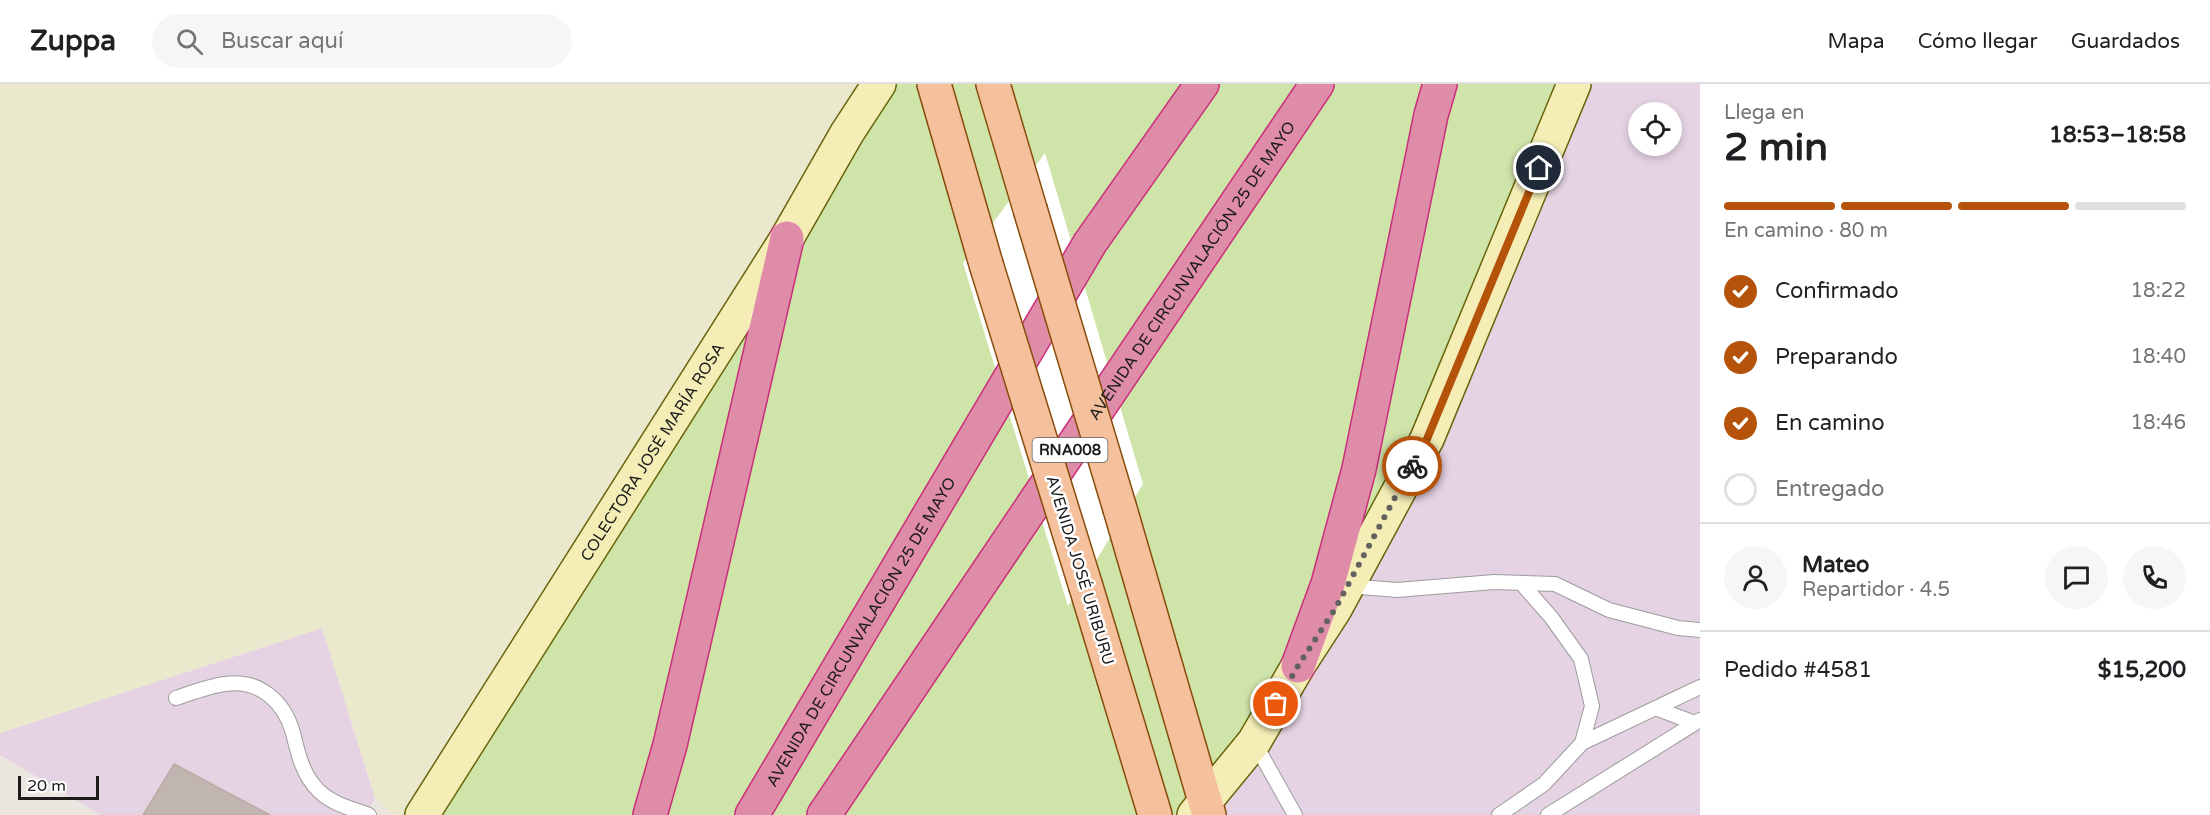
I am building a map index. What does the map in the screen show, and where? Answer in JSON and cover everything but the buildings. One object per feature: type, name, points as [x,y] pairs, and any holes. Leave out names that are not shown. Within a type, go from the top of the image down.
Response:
[{"type":"highway","name":"AVENIDA DE CIRCUNVALACIÓN 25 DE MAYO","points":[[752,815],[1090,243],[1202,84]]},
{"type":"highway","name":"AVENIDA DE CIRCUNVALACIÓN 25 DE MAYO","points":[[824,815],[1317,84]]},
{"type":"highway","points":[[1298,666],[1328,584],[1359,469],[1431,116],[1440,84]]},
{"type":"highway","points":[[650,815],[670,745],[787,238]]},
{"type":"main road","name":"COLECTORA JOSÉ MARÍA ROSA","points":[[422,815],[787,238],[847,133],[879,84]]},
{"type":"main road","name":"AVENIDA JOSÉ URIBURU","points":[[934,84],[986,264],[1155,815]]},
{"type":"main road","points":[[993,84],[1120,509],[1203,811]]},
{"type":"main road","points":[[1203,811],[1254,742],[1298,666],[1335,609],[1427,439],[1574,84]]},
{"type":"lane","points":[[1348,586],[1397,590],[1494,582],[1555,584],[1609,610],[1678,628],[1700,630]]},
{"type":"lane","points":[[1522,584],[1551,617],[1581,659],[1592,706],[1582,744]]},
{"type":"lane","points":[[176,698],[225,684],[243,684],[263,691],[279,702],[290,723],[307,777],[320,792],[335,802],[369,815]]},
{"type":"lane","points":[[1499,815],[1544,784],[1582,744],[1700,687]]},
{"type":"lane","points":[[1655,708],[1698,721]]},
{"type":"lane","points":[[1548,815],[1698,721]]},
{"type":"lane","points":[[1254,742],[1295,815]]},
{"type":"shaded area","points":[[0,84],[879,84],[422,815],[393,815],[375,798],[322,628],[0,733]]},
{"type":"shaded area","points":[[1574,84],[1700,84],[1700,815],[1209,815]]},
{"type":"shaded area","points":[[322,628],[375,798],[365,815],[101,815],[0,755],[0,733]]},
{"type":"green space","points":[[879,84],[1574,84],[1427,439],[1194,815],[422,815]]},
{"type":"pier","points":[[1045,153],[1143,484],[1068,606],[963,263]]},
{"type":"way so far","points":[[1276,704],[1335,609],[1412,466]]},
{"type":"route","points":[[1412,466],[1427,439],[1539,168]]}]
